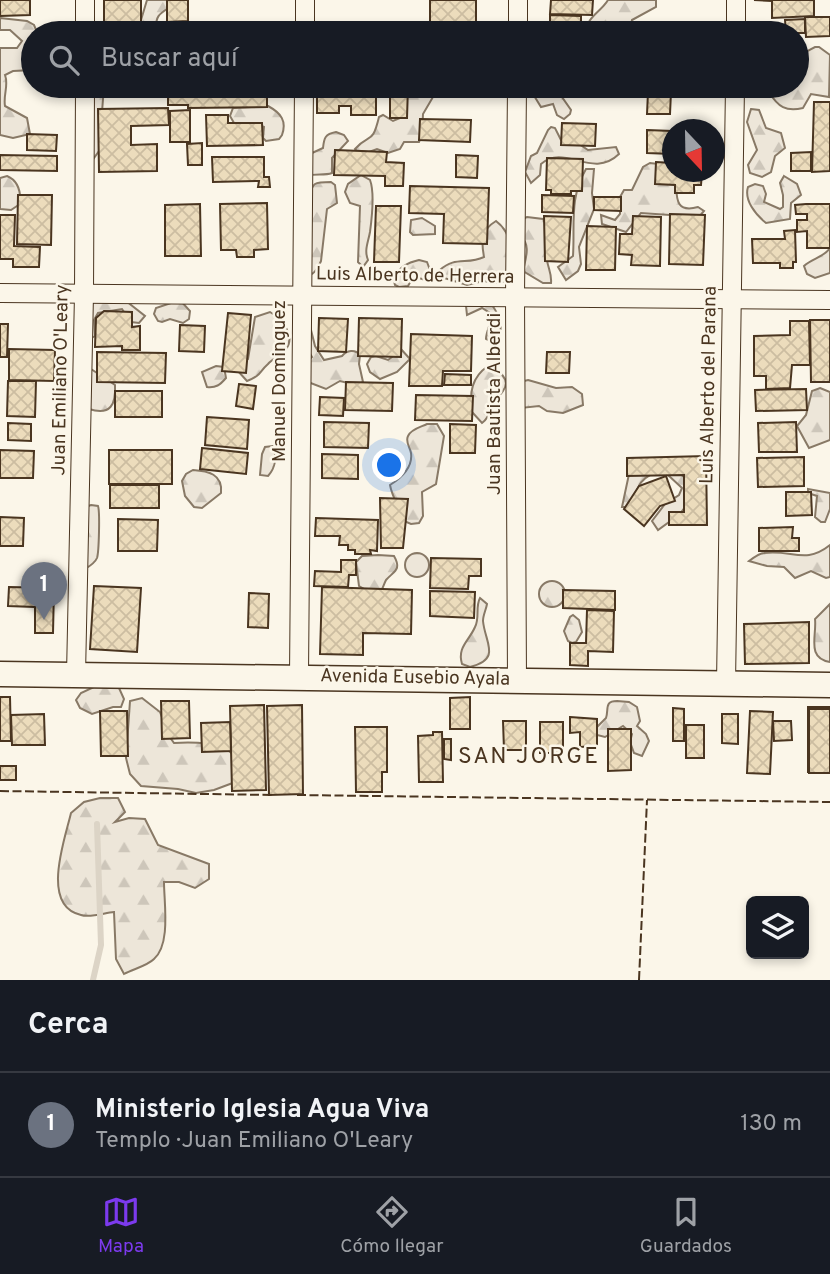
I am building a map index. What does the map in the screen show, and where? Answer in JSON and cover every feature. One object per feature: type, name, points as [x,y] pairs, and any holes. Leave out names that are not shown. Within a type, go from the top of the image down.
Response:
[{"type":"street","points":[[85,0],[85,21]]},
{"type":"street","points":[[305,0],[305,21]]},
{"type":"street","points":[[518,0],[518,21]]},
{"type":"street","points":[[736,0],[736,21]]},
{"type":"street","name":"Juan Emiliano O'Leary","points":[[76,675],[85,98]]},
{"type":"street","name":"Manuel Dominguez","points":[[299,676],[304,98]]},
{"type":"street","name":"Juan Bautista Alberdi","points":[[517,98],[517,680]]},
{"type":"street","name":"Luis Alberto del Parana","points":[[726,684],[735,98]]},
{"type":"street","name":"Luis Alberto de Herrera","points":[[0,293],[830,300]]},
{"type":"street","name":"Avenida Eusebio Ayala","points":[[0,674],[830,685]]},
{"type":"green space","points":[[147,0],[167,0],[167,9],[158,16],[157,21],[141,20]]},
{"type":"green space","points":[[608,0],[656,0],[656,7],[632,21],[590,21]]},
{"type":"green space","points":[[0,18],[27,21],[21,21],[21,40],[10,30],[0,30]]},
{"type":"green space","points":[[21,42],[21,71],[5,75],[5,106],[27,118],[30,134],[13,138],[0,135],[0,48],[17,48]]},
{"type":"green space","points":[[819,47],[830,55],[829,97],[811,94],[809,98],[809,50]]},
{"type":"green space","points":[[86,98],[103,98],[99,151],[94,158],[88,153]]},
{"type":"green space","points":[[405,98],[432,98],[423,114],[419,142],[404,142],[400,149],[388,153],[377,149],[369,152],[355,149],[372,135],[379,117],[383,115],[393,121],[400,118]]},
{"type":"green space","points":[[535,98],[563,98],[571,110],[564,119],[557,115],[553,104],[541,107]]},
{"type":"green space","points":[[774,98],[809,98],[803,108],[787,109]]},
{"type":"green space","points":[[268,106],[283,122],[279,139],[266,141],[263,138],[264,127],[254,123],[234,123],[230,116],[233,108]]},
{"type":"green space","points":[[751,109],[759,110],[766,128],[781,133],[785,148],[775,156],[771,172],[762,177],[750,173],[748,165],[757,150],[747,122]]},
{"type":"green space","points":[[551,127],[555,128],[561,140],[576,142],[588,150],[616,147],[619,154],[599,164],[560,157],[550,159],[541,164],[540,175],[531,183],[525,172],[531,156],[537,153]]},
{"type":"green space","points":[[336,132],[344,135],[348,141],[332,158],[332,173],[306,176],[312,153],[323,148],[326,137]]},
{"type":"green space","points":[[650,163],[662,165],[662,182],[676,182],[678,202],[682,207],[698,207],[704,211],[699,217],[641,213],[626,232],[602,224],[601,215],[615,220],[620,214],[620,197],[624,190],[632,190],[643,167]]},
{"type":"green space","points":[[586,169],[594,169],[594,209],[579,247],[581,264],[578,271],[566,280],[558,267],[573,256],[575,201]]},
{"type":"green space","points":[[361,175],[370,180],[373,198],[366,250],[368,260],[363,267],[358,262],[360,206],[350,203],[345,192],[348,184]]},
{"type":"green space","points":[[7,176],[17,184],[20,195],[20,204],[11,210],[0,209],[0,178]]},
{"type":"green space","points":[[784,176],[797,184],[801,195],[791,203],[790,219],[766,223],[751,207],[748,187],[755,184],[763,186],[766,194],[764,202],[780,209],[783,207],[783,195],[780,183]]},
{"type":"green space","points":[[331,182],[335,185],[337,203],[327,209],[321,261],[315,272],[304,277],[307,213],[311,190],[316,183]]},
{"type":"green space","points":[[527,217],[543,219],[545,224],[551,283],[543,283],[523,271],[527,247],[520,235],[520,220]]},
{"type":"green space","points":[[422,218],[435,226],[435,234],[413,235],[410,232],[411,220]]},
{"type":"green space","points":[[496,221],[507,233],[511,249],[506,281],[483,281],[467,285],[444,278],[440,270],[451,263],[484,257],[483,236],[487,228]]},
{"type":"green space","points":[[830,248],[830,273],[815,278],[807,274],[804,266]]},
{"type":"green space","points":[[419,260],[427,262],[429,278],[425,280],[416,277],[408,286],[395,285],[393,277],[407,264]]},
{"type":"green space","points":[[180,300],[190,311],[189,319],[183,323],[170,319],[158,321],[154,314],[156,308]]},
{"type":"green space","points":[[126,301],[145,316],[139,323],[131,322],[122,309],[98,313],[94,320],[95,336],[88,340],[90,302]]},
{"type":"green space","points":[[492,305],[499,317],[501,330],[498,339],[490,341],[486,339],[490,313],[482,308],[467,315],[466,306]]},
{"type":"green space","points":[[270,312],[286,328],[289,344],[258,375],[247,381],[237,370],[240,362],[248,359],[255,317]]},
{"type":"green space","points":[[310,326],[315,346],[324,360],[351,351],[360,355],[363,382],[356,385],[340,381],[326,389],[308,382],[306,362],[312,357],[308,350]]},
{"type":"green space","points":[[400,348],[410,359],[397,372],[380,379],[370,372],[367,364],[371,357],[388,360],[394,349]]},
{"type":"green space","points":[[216,366],[224,367],[226,378],[218,386],[207,387],[202,372]]},
{"type":"green space","points":[[488,366],[500,373],[506,383],[482,423],[472,412],[471,398],[475,380]]},
{"type":"green space","points":[[91,369],[115,385],[111,407],[102,411],[89,409],[83,370]]},
{"type":"green space","points":[[528,380],[556,388],[572,387],[582,394],[583,405],[563,413],[547,411],[539,406],[521,408],[520,382]]},
{"type":"green space","points":[[820,388],[830,392],[830,440],[809,448],[797,426],[806,415],[812,391]]},
{"type":"green space","points":[[427,424],[437,424],[444,436],[436,484],[422,492],[423,516],[419,523],[411,524],[404,521],[390,485],[402,475],[410,463],[411,453],[407,440],[409,434]]},
{"type":"green space","points":[[273,446],[273,469],[268,476],[260,475],[265,447]]},
{"type":"green space","points":[[193,470],[213,475],[220,482],[221,493],[202,508],[194,507],[185,496],[182,481],[186,474]]},
{"type":"green space","points":[[629,474],[650,475],[642,482],[626,507],[622,507]]},
{"type":"green space","points":[[668,475],[682,475],[685,478],[685,507],[658,530],[652,521],[665,504],[679,495],[682,488]]},
{"type":"green space","points":[[808,489],[830,493],[830,509],[825,522],[815,517],[817,496],[808,493]]},
{"type":"green space","points":[[98,506],[99,509],[98,554],[96,560],[85,569],[83,508]]},
{"type":"green space","points":[[830,545],[830,577],[826,578],[811,571],[795,578],[784,567],[749,561],[764,553],[813,554]]},
{"type":"green space","points":[[417,553],[425,557],[429,565],[425,573],[417,577],[409,573],[405,565],[409,557]]},
{"type":"green space","points":[[362,556],[394,556],[397,567],[381,591],[366,590],[359,586],[356,562]]},
{"type":"green space","points":[[552,581],[561,585],[565,594],[561,603],[552,607],[543,603],[539,594],[543,585]]},
{"type":"green space","points":[[480,598],[487,604],[483,621],[489,655],[480,664],[470,667],[462,664],[461,653],[476,624]]},
{"type":"green space","points":[[830,604],[830,662],[818,656],[814,645],[815,619]]},
{"type":"green space","points":[[573,615],[579,620],[582,632],[576,642],[572,643],[568,641],[564,631]]},
{"type":"green space","points":[[96,686],[119,688],[124,699],[121,707],[92,714],[80,708],[76,700],[81,693]]},
{"type":"green space","points":[[142,698],[160,712],[174,743],[207,744],[231,752],[236,760],[238,781],[196,793],[141,786],[130,774],[126,758],[130,701]]},
{"type":"green space","points":[[610,702],[629,702],[637,707],[640,721],[637,726],[649,741],[642,756],[634,753],[630,742],[632,734],[623,726],[605,737],[597,735],[597,727],[606,718]]},
{"type":"green space","points":[[100,798],[118,798],[125,812],[115,822],[129,818],[145,819],[158,845],[209,864],[209,879],[195,888],[179,882],[164,882],[163,944],[148,964],[124,974],[116,959],[114,912],[81,915],[69,909],[61,899],[58,886],[58,870],[71,813],[84,802]]},
{"type":"building","points":[[0,0],[30,0],[30,15],[0,16]]},
{"type":"building","points":[[104,0],[141,0],[141,21],[104,21]]},
{"type":"building","points":[[167,0],[188,0],[188,21],[167,21]]},
{"type":"building","points":[[430,0],[476,0],[476,21],[430,21]]},
{"type":"building","points":[[551,0],[593,0],[592,15],[550,14]]},
{"type":"building","points":[[754,0],[814,0],[814,16],[772,18],[772,1]]},
{"type":"building","points":[[550,15],[581,16],[581,21],[550,21]]},
{"type":"building","points":[[805,17],[830,17],[830,36],[809,37],[809,21],[805,21]]},
{"type":"building","points":[[168,98],[267,98],[267,107],[188,108],[188,105],[168,105]]},
{"type":"building","points":[[317,98],[376,98],[376,115],[351,115],[351,106],[339,106],[339,113],[317,113]]},
{"type":"building","points":[[390,98],[408,98],[407,118],[390,118]]},
{"type":"building","points":[[648,98],[671,98],[670,114],[647,114]]},
{"type":"building","points":[[814,102],[830,102],[830,171],[812,172]]},
{"type":"building","points":[[168,108],[169,125],[131,126],[131,145],[157,144],[157,171],[99,172],[98,109]]},
{"type":"building","points":[[190,110],[190,142],[170,142],[170,111]]},
{"type":"building","points":[[206,115],[228,115],[228,123],[262,123],[263,145],[207,146]]},
{"type":"building","points":[[420,119],[471,120],[470,142],[419,140]]},
{"type":"building","points":[[562,123],[596,124],[595,146],[561,145]]},
{"type":"building","points":[[647,130],[662,131],[662,154],[647,153]]},
{"type":"building","points":[[27,134],[57,135],[56,151],[27,150]]},
{"type":"building","points":[[202,143],[202,165],[188,165],[187,144]]},
{"type":"building","points":[[335,150],[387,152],[386,162],[404,163],[403,186],[385,186],[385,176],[334,175]]},
{"type":"building","points":[[811,152],[811,171],[791,171],[791,153]]},
{"type":"building","points":[[0,155],[57,156],[57,171],[0,170]]},
{"type":"building","points":[[456,155],[478,156],[477,178],[456,177]]},
{"type":"building","points":[[212,157],[264,157],[264,177],[269,177],[270,187],[258,187],[259,181],[213,182]]},
{"type":"building","points":[[547,158],[583,159],[582,191],[551,194],[551,190],[546,190]]},
{"type":"building","points":[[656,162],[662,162],[662,182],[701,182],[701,185],[694,185],[694,193],[675,193],[675,185],[655,184]]},
{"type":"building","points":[[410,186],[489,188],[487,244],[443,243],[444,214],[409,213]]},
{"type":"building","points":[[18,195],[52,195],[51,245],[17,244]]},
{"type":"building","points":[[542,195],[574,196],[573,213],[542,212]]},
{"type":"building","points":[[594,197],[621,197],[621,211],[594,210]]},
{"type":"building","points":[[267,203],[268,249],[254,250],[254,257],[237,257],[236,250],[221,250],[220,204]]},
{"type":"building","points":[[200,204],[201,256],[165,256],[165,205]]},
{"type":"building","points":[[830,204],[830,248],[807,248],[807,231],[797,232],[797,220],[807,220],[807,214],[796,214],[795,205]]},
{"type":"building","points":[[376,206],[401,206],[399,262],[374,262]]},
{"type":"building","points":[[670,214],[705,215],[703,265],[669,264]]},
{"type":"building","points":[[0,215],[15,215],[14,246],[40,247],[39,267],[13,267],[13,259],[0,259]]},
{"type":"building","points":[[544,216],[571,217],[568,262],[545,261]]},
{"type":"building","points":[[633,216],[661,217],[660,266],[631,265],[632,255],[619,254],[620,234],[632,234]]},
{"type":"building","points":[[587,226],[616,227],[615,270],[586,270]]},
{"type":"building","points":[[795,230],[796,262],[793,262],[793,268],[780,268],[780,263],[753,263],[752,239],[785,239],[784,231]]},
{"type":"building","points":[[104,311],[132,312],[132,327],[140,326],[140,350],[122,350],[122,346],[95,347],[96,318]]},
{"type":"building","points":[[228,313],[251,315],[246,373],[222,371]]},
{"type":"building","points":[[319,318],[348,319],[346,352],[318,351]]},
{"type":"building","points":[[359,318],[402,319],[401,357],[358,356]]},
{"type":"building","points":[[810,320],[830,320],[830,382],[811,382]]},
{"type":"building","points":[[790,321],[809,321],[810,365],[792,365],[790,388],[766,389],[766,376],[754,376],[754,336],[790,335]]},
{"type":"building","points":[[0,324],[8,324],[7,357],[0,357]]},
{"type":"building","points":[[180,325],[205,326],[204,352],[179,351]]},
{"type":"building","points":[[411,334],[472,336],[471,371],[443,371],[442,386],[409,386]]},
{"type":"building","points":[[9,349],[55,350],[54,381],[9,380]]},
{"type":"building","points":[[97,352],[166,353],[165,383],[97,382]]},
{"type":"building","points":[[547,352],[570,352],[569,373],[546,373]]},
{"type":"building","points":[[445,374],[471,375],[471,385],[444,385]]},
{"type":"building","points":[[8,381],[36,381],[35,417],[7,416]]},
{"type":"building","points":[[346,382],[393,383],[392,411],[345,410]]},
{"type":"building","points":[[239,384],[256,386],[253,409],[236,406]]},
{"type":"building","points":[[806,389],[807,410],[756,411],[755,390]]},
{"type":"building","points":[[115,391],[162,391],[162,417],[115,417]]},
{"type":"building","points":[[416,395],[473,396],[472,421],[415,420]]},
{"type":"building","points":[[320,397],[344,398],[343,416],[319,415]]},
{"type":"building","points":[[207,417],[249,420],[247,449],[205,445]]},
{"type":"building","points":[[324,422],[369,423],[368,448],[324,447]]},
{"type":"building","points":[[796,422],[797,452],[759,452],[758,423]]},
{"type":"building","points":[[8,423],[31,424],[31,441],[8,440]]},
{"type":"building","points":[[450,424],[476,425],[475,453],[450,453]]},
{"type":"building","points":[[202,448],[248,453],[246,474],[200,469]]},
{"type":"building","points":[[0,450],[34,451],[33,478],[0,478]]},
{"type":"building","points":[[109,450],[172,450],[172,484],[109,484]]},
{"type":"building","points":[[322,454],[358,455],[358,479],[322,478]]},
{"type":"building","points":[[706,456],[707,525],[669,525],[669,512],[684,512],[684,475],[627,476],[627,458]]},
{"type":"building","points":[[804,457],[804,486],[758,487],[757,458]]},
{"type":"building","points":[[666,476],[675,501],[660,506],[644,526],[624,509],[639,486]]},
{"type":"building","points":[[110,485],[159,485],[159,508],[110,508]]},
{"type":"building","points":[[786,492],[811,492],[812,515],[786,516]]},
{"type":"building","points":[[380,498],[408,499],[403,548],[381,548]]},
{"type":"building","points":[[0,517],[24,518],[23,546],[0,546]]},
{"type":"building","points":[[316,518],[378,520],[377,551],[370,550],[371,554],[355,554],[355,550],[348,550],[348,545],[339,545],[340,536],[315,536]]},
{"type":"building","points":[[118,519],[158,520],[157,551],[118,551]]},
{"type":"building","points":[[793,527],[792,538],[799,538],[799,551],[759,551],[759,528]]},
{"type":"building","points":[[431,558],[481,559],[481,576],[469,576],[468,589],[430,588]]},
{"type":"building","points":[[341,560],[356,560],[356,575],[349,575],[348,587],[314,586],[315,571],[341,572]]},
{"type":"building","points":[[94,586],[141,588],[137,652],[90,649]]},
{"type":"building","points":[[9,587],[54,588],[53,633],[35,633],[35,607],[8,606]]},
{"type":"building","points":[[322,587],[412,590],[411,634],[363,633],[363,655],[320,654]]},
{"type":"building","points":[[563,590],[615,591],[615,610],[563,608]]},
{"type":"building","points":[[430,591],[475,592],[474,618],[430,616]]},
{"type":"building","points":[[249,593],[269,594],[268,628],[248,627]]},
{"type":"building","points":[[587,610],[614,611],[613,652],[588,651],[588,666],[570,665],[570,643],[586,643]]},
{"type":"building","points":[[809,622],[809,663],[745,664],[744,624]]},
{"type":"building","points":[[0,697],[10,697],[11,741],[0,741]]},
{"type":"building","points":[[470,697],[470,729],[450,729],[450,698]]},
{"type":"building","points":[[161,701],[189,701],[190,738],[162,739]]},
{"type":"building","points":[[264,705],[266,790],[232,791],[230,706]]},
{"type":"building","points":[[302,705],[303,794],[269,795],[267,706]]},
{"type":"building","points":[[808,707],[830,707],[830,772],[808,772]]},
{"type":"building","points":[[673,708],[684,709],[684,741],[673,741]]},
{"type":"building","points":[[809,709],[830,709],[830,773],[809,773]]},
{"type":"building","points":[[100,711],[127,711],[128,756],[101,756]]},
{"type":"building","points":[[750,711],[773,712],[770,774],[747,773]]},
{"type":"building","points":[[44,714],[45,745],[12,745],[11,715]]},
{"type":"building","points":[[722,714],[738,714],[738,744],[722,743]]},
{"type":"building","points":[[570,717],[597,719],[597,746],[580,747],[580,732],[570,733]]},
{"type":"building","points":[[503,721],[526,721],[526,750],[504,750]]},
{"type":"building","points":[[773,721],[791,721],[792,740],[774,741]]},
{"type":"building","points":[[230,722],[231,751],[202,752],[201,723]]},
{"type":"building","points":[[540,722],[563,722],[563,753],[540,753]]},
{"type":"building","points":[[686,725],[704,725],[704,758],[686,758]]},
{"type":"building","points":[[355,727],[387,727],[387,772],[382,772],[382,792],[356,792]]},
{"type":"building","points":[[608,729],[631,729],[631,770],[608,771]]},
{"type":"building","points":[[433,732],[442,732],[443,782],[419,782],[418,736],[433,735]]},
{"type":"building","points":[[444,739],[451,739],[451,760],[444,759]]},
{"type":"building","points":[[0,766],[16,766],[16,780],[0,780]]},
{"type":"waterway","points":[[93,980],[101,945],[97,824]]},
{"type":"fence","points":[[0,791],[273,795]]},
{"type":"fence","points":[[297,795],[830,802]]},
{"type":"fence","points":[[639,980],[647,800]]},
{"type":"place","name":"Ministerio Iglesia Agua Viva","points":[[44,620]]},
{"type":"district","name":"SAN JORGE","points":[[529,757]]}]
